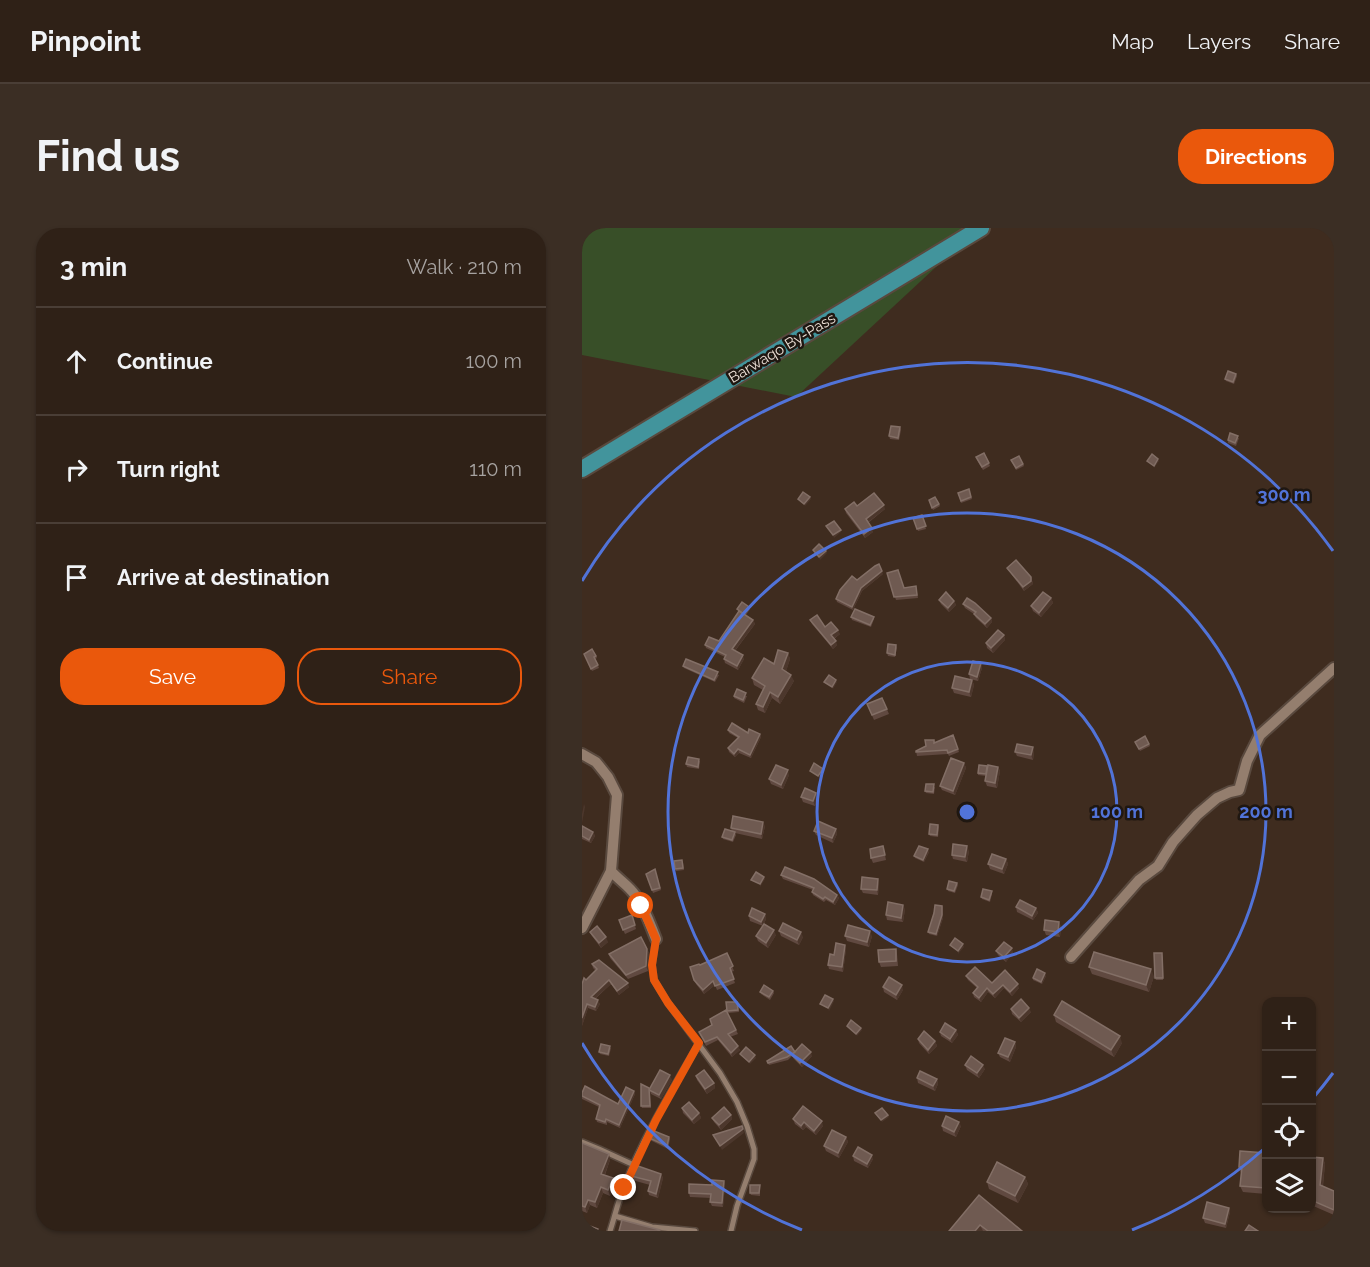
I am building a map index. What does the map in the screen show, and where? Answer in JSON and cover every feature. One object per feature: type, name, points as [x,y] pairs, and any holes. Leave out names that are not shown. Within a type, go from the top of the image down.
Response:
[{"type":"highway","name":"Barwaqo By-Pass","points":[[582,470],[981,228]]},
{"type":"street","points":[[1071,957],[1139,880],[1158,866],[1173,842],[1197,815],[1217,798],[1239,790],[1246,761],[1260,735],[1334,668]]},
{"type":"street","points":[[582,754],[596,762],[608,777],[617,795],[611,871],[582,928]]},
{"type":"street","points":[[611,871],[634,893],[656,939]]},
{"type":"lane","points":[[656,939],[652,965],[654,980],[668,1003],[720,1073],[737,1102],[754,1149],[754,1159],[737,1206],[731,1231]]},
{"type":"lane","points":[[610,1231],[634,1165],[699,1043]]},
{"type":"lane","points":[[582,1143],[634,1165]]},
{"type":"lane","points":[[615,1216],[652,1227],[695,1231]]},
{"type":"green space","points":[[582,228],[978,228],[796,397],[582,355]]},
{"type":"building","points":[[1228,371],[1236,374],[1233,382],[1225,379]]},
{"type":"building","points":[[891,426],[900,427],[898,438],[889,436]]},
{"type":"building","points":[[1230,433],[1238,436],[1235,443],[1228,440]]},
{"type":"building","points":[[984,453],[989,463],[982,467],[976,457]]},
{"type":"building","points":[[1152,454],[1158,459],[1154,466],[1147,461]]},
{"type":"building","points":[[1019,456],[1023,464],[1016,468],[1011,460]]},
{"type":"building","points":[[969,489],[971,497],[961,501],[958,493]]},
{"type":"building","points":[[803,492],[810,497],[804,504],[798,499]]},
{"type":"building","points":[[874,493],[884,505],[866,519],[872,528],[864,534],[845,509],[854,502],[857,506]]},
{"type":"building","points":[[935,497],[939,504],[932,508],[929,500]]},
{"type":"building","points":[[922,515],[926,526],[917,529],[913,518]]},
{"type":"building","points":[[834,521],[841,530],[833,535],[826,526]]},
{"type":"building","points":[[819,544],[826,551],[819,557],[813,550]]},
{"type":"building","points":[[1016,560],[1031,577],[1031,581],[1023,587],[1007,568]]},
{"type":"building","points":[[879,564],[882,571],[861,588],[852,607],[836,599],[840,590],[852,576],[857,580]]},
{"type":"building","points":[[898,570],[904,588],[916,586],[917,595],[894,597],[887,573]]},
{"type":"building","points":[[946,592],[954,601],[948,608],[939,600]]},
{"type":"building","points":[[1043,592],[1051,598],[1039,613],[1031,606]]},
{"type":"building","points":[[967,598],[991,618],[985,624],[974,614],[976,612],[963,604]]},
{"type":"building","points":[[742,602],[749,607],[744,614],[737,609]]},
{"type":"building","points":[[855,609],[874,617],[870,625],[851,617]]},
{"type":"building","points":[[739,611],[753,620],[732,649],[743,655],[737,666],[724,659],[726,655],[705,645],[709,637],[719,641]]},
{"type":"building","points":[[817,615],[825,627],[831,622],[838,630],[831,635],[836,641],[831,645],[810,620]]},
{"type":"building","points":[[998,630],[1004,635],[991,648],[986,643]]},
{"type":"building","points":[[888,644],[896,645],[895,655],[887,653]]},
{"type":"building","points":[[592,649],[598,665],[591,669],[584,654]]},
{"type":"building","points":[[778,650],[788,653],[782,669],[791,675],[778,697],[770,692],[763,707],[756,704],[765,686],[752,678],[764,658],[774,664]]},
{"type":"building","points":[[686,659],[718,672],[714,680],[683,666]]},
{"type":"building","points":[[973,661],[981,663],[977,677],[969,674]]},
{"type":"building","points":[[829,675],[836,680],[832,687],[824,682]]},
{"type":"building","points":[[955,676],[972,680],[969,692],[952,688]]},
{"type":"building","points":[[737,689],[746,693],[743,700],[734,696]]},
{"type":"building","points":[[882,698],[887,709],[872,715],[867,704]]},
{"type":"building","points":[[732,723],[748,733],[749,729],[760,734],[750,755],[738,749],[734,754],[728,748],[739,737],[728,730]]},
{"type":"building","points":[[953,735],[958,749],[948,753],[947,750],[916,752],[926,746],[925,740],[934,740],[934,743]]},
{"type":"building","points":[[1145,736],[1149,744],[1139,749],[1135,742]]},
{"type":"building","points":[[1017,744],[1033,747],[1031,755],[1015,752]]},
{"type":"building","points":[[688,757],[699,759],[698,767],[686,764]]},
{"type":"building","points":[[951,758],[964,763],[953,791],[940,786]]},
{"type":"building","points":[[814,763],[823,769],[818,776],[810,771]]},
{"type":"building","points":[[776,765],[788,770],[781,785],[769,779]]},
{"type":"building","points":[[979,765],[987,766],[986,774],[978,773]]},
{"type":"building","points":[[988,765],[998,767],[995,783],[985,781]]},
{"type":"building","points":[[926,784],[934,784],[933,792],[925,791]]},
{"type":"building","points":[[805,788],[816,793],[813,801],[801,797]]},
{"type":"building","points":[[733,816],[763,822],[761,834],[731,828]]},
{"type":"building","points":[[818,821],[836,829],[832,838],[814,831]]},
{"type":"building","points":[[930,824],[938,825],[937,835],[929,834]]},
{"type":"building","points":[[582,826],[593,832],[589,840],[582,836]]},
{"type":"building","points":[[725,829],[735,832],[732,840],[722,837]]},
{"type":"building","points":[[953,844],[967,846],[965,857],[952,855]]},
{"type":"building","points":[[883,846],[885,855],[871,858],[870,849]]},
{"type":"building","points":[[919,846],[928,849],[923,860],[914,856]]},
{"type":"building","points":[[992,854],[1006,859],[1002,869],[988,864]]},
{"type":"building","points":[[682,860],[683,868],[675,869],[674,861]]},
{"type":"building","points":[[785,867],[814,879],[837,895],[833,902],[812,892],[814,888],[781,875]]},
{"type":"building","points":[[655,869],[660,888],[652,890],[646,874]]},
{"type":"building","points":[[756,872],[764,877],[760,884],[751,880]]},
{"type":"building","points":[[862,877],[878,879],[877,890],[861,889]]},
{"type":"building","points":[[949,881],[957,883],[954,891],[947,889]]},
{"type":"building","points":[[983,889],[992,891],[989,900],[981,897]]},
{"type":"building","points":[[1020,900],[1036,908],[1032,916],[1016,907]]},
{"type":"building","points":[[888,902],[903,905],[901,918],[886,915]]},
{"type":"building","points":[[935,905],[942,906],[942,915],[936,934],[928,932]]},
{"type":"building","points":[[752,908],[765,914],[761,922],[749,916]]},
{"type":"building","points":[[632,915],[635,925],[623,930],[619,920]]},
{"type":"building","points":[[1045,920],[1059,922],[1058,932],[1044,930]]},
{"type":"building","points":[[783,923],[801,932],[797,940],[779,931]]},
{"type":"building","points":[[764,924],[774,930],[766,943],[756,936]]},
{"type":"building","points":[[848,925],[870,931],[867,942],[845,936]]},
{"type":"building","points":[[597,926],[606,937],[599,943],[590,932]]},
{"type":"building","points":[[641,937],[647,949],[646,966],[626,975],[609,954]]},
{"type":"building","points":[[955,938],[963,944],[958,951],[950,945]]},
{"type":"building","points":[[1004,942],[1012,948],[1004,957],[996,951]]},
{"type":"building","points":[[836,943],[845,945],[842,967],[828,965],[830,954],[834,955]]},
{"type":"building","points":[[896,949],[896,961],[879,962],[878,950]]},
{"type":"building","points":[[1094,952],[1151,969],[1146,985],[1089,967]]},
{"type":"building","points":[[727,953],[733,966],[730,968],[734,979],[715,986],[713,981],[703,990],[694,980],[690,967]]},
{"type":"building","points":[[1154,953],[1162,953],[1163,978],[1155,978]]},
{"type":"building","points":[[599,960],[628,983],[617,991],[609,980],[591,997],[598,1000],[595,1007],[587,1004],[582,1018],[582,984],[584,978],[586,980],[597,969],[592,964]]},
{"type":"building","points":[[975,967],[992,983],[1005,970],[1018,984],[1010,992],[1003,985],[993,994],[987,988],[979,998],[973,993],[978,987],[966,976]]},
{"type":"building","points":[[1037,969],[1045,973],[1041,982],[1033,978]]},
{"type":"building","points":[[889,977],[902,985],[896,995],[883,987]]},
{"type":"building","points":[[764,985],[773,991],[769,997],[760,992]]},
{"type":"building","points":[[825,995],[833,999],[828,1008],[820,1004]]},
{"type":"building","points":[[1021,999],[1029,1008],[1019,1018],[1011,1009]]},
{"type":"building","points":[[1062,1001],[1120,1036],[1111,1050],[1054,1015]]},
{"type":"building","points":[[726,1002],[737,1002],[738,1010],[727,1011]]},
{"type":"building","points":[[726,1010],[736,1030],[728,1034],[738,1046],[731,1053],[717,1037],[705,1042],[699,1032],[712,1025],[710,1019]]},
{"type":"building","points":[[851,1020],[861,1028],[856,1034],[847,1026]]},
{"type":"building","points":[[945,1023],[956,1030],[950,1039],[940,1032]]},
{"type":"building","points":[[924,1031],[935,1041],[928,1050],[918,1039]]},
{"type":"building","points":[[1005,1038],[1015,1042],[1008,1057],[998,1053]]},
{"type":"building","points":[[601,1044],[610,1046],[608,1054],[599,1052]]},
{"type":"building","points":[[802,1044],[811,1052],[800,1063],[792,1055]]},
{"type":"building","points":[[791,1046],[795,1052],[768,1063],[767,1061]]},
{"type":"building","points":[[746,1047],[755,1055],[749,1062],[740,1054]]},
{"type":"building","points":[[971,1056],[983,1065],[977,1073],[965,1065]]},
{"type":"building","points":[[660,1070],[670,1075],[659,1095],[649,1090]]},
{"type":"building","points":[[704,1070],[714,1083],[705,1089],[696,1076]]},
{"type":"building","points":[[920,1071],[937,1079],[933,1086],[917,1078]]},
{"type":"building","points":[[641,1084],[649,1088],[650,1106],[641,1106]]},
{"type":"building","points":[[585,1086],[618,1104],[626,1087],[634,1091],[619,1125],[606,1119],[605,1122],[596,1119],[600,1105],[582,1096]]},
{"type":"building","points":[[689,1102],[699,1113],[692,1120],[682,1108]]},
{"type":"building","points":[[803,1106],[822,1121],[814,1131],[804,1122],[801,1126],[793,1119]]},
{"type":"building","points":[[724,1107],[731,1115],[719,1125],[712,1118]]},
{"type":"building","points":[[882,1108],[888,1115],[881,1120],[875,1113]]},
{"type":"building","points":[[946,1116],[959,1122],[954,1132],[942,1126]]},
{"type":"building","points":[[742,1126],[743,1129],[720,1146],[713,1135]]},
{"type":"building","points":[[832,1130],[846,1137],[838,1153],[824,1146]]},
{"type":"building","points":[[654,1131],[669,1137],[667,1146],[649,1138]]},
{"type":"building","points":[[582,1143],[609,1154],[601,1174],[613,1178],[608,1190],[601,1187],[595,1202],[588,1200],[585,1207],[582,1206]]},
{"type":"building","points":[[858,1147],[872,1155],[867,1164],[853,1156]]},
{"type":"building","points":[[1240,1151],[1262,1153],[1262,1188],[1240,1186],[1242,1167],[1239,1167]]},
{"type":"building","points":[[1316,1157],[1323,1158],[1320,1185],[1334,1191],[1334,1210],[1316,1202]]},
{"type":"building","points":[[997,1162],[1025,1177],[1015,1196],[987,1182]]},
{"type":"building","points":[[635,1165],[661,1174],[656,1194],[648,1191],[651,1181],[631,1176]]},
{"type":"building","points":[[712,1180],[724,1181],[722,1203],[710,1202],[711,1194],[689,1193],[689,1184],[712,1185]]},
{"type":"building","points":[[750,1185],[760,1185],[759,1193],[750,1193]]},
{"type":"building","points":[[979,1195],[1022,1231],[988,1231],[980,1225],[975,1231],[949,1231]]},
{"type":"building","points":[[1207,1202],[1229,1208],[1225,1224],[1203,1218]]},
{"type":"building","points":[[622,1220],[660,1230],[619,1231]]},
{"type":"building","points":[[587,1225],[598,1229],[598,1231],[586,1231]]},
{"type":"building","points":[[1249,1225],[1258,1231],[1245,1231]]},
{"type":"route","points":[[624,1188],[656,1120],[699,1043],[668,1003],[654,980],[652,965],[656,939],[641,906]]}]
